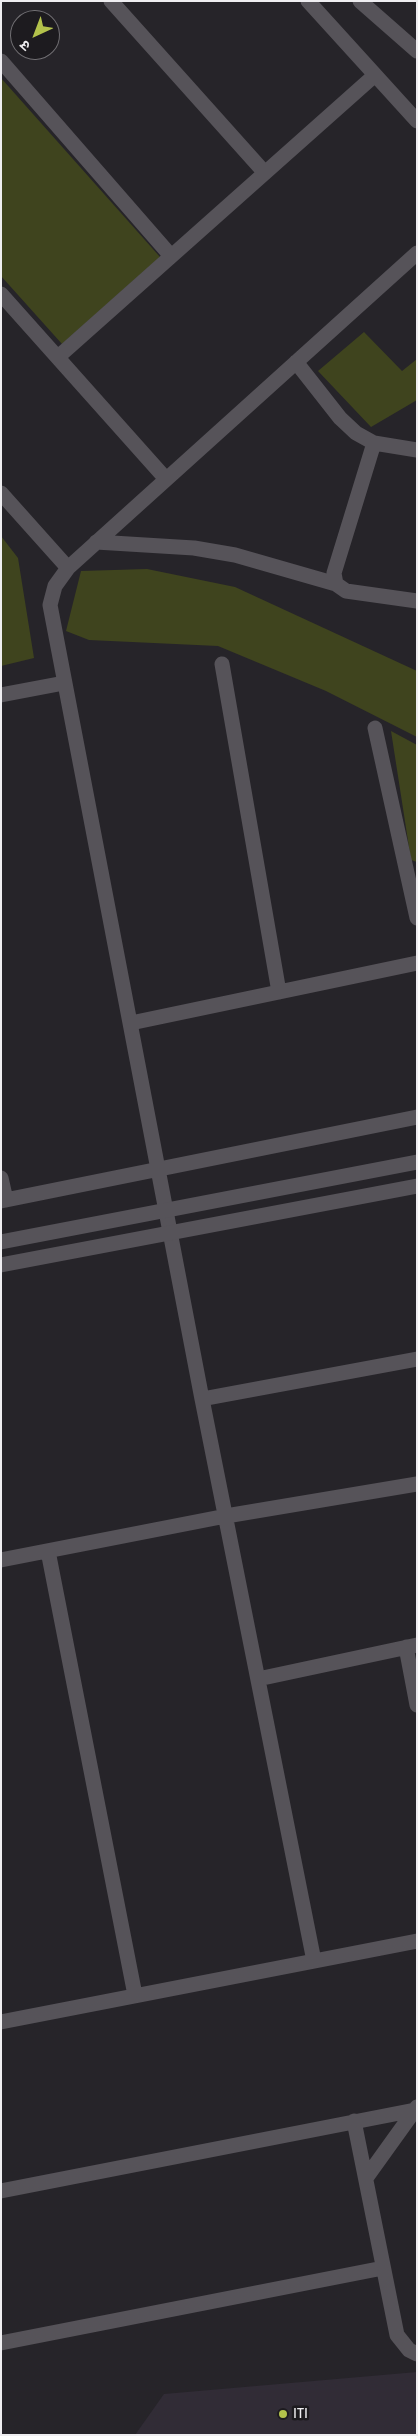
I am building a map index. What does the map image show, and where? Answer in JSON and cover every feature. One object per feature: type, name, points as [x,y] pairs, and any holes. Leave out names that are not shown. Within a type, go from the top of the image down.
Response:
[{"type":"street","points":[[111,1],[265,173]]},
{"type":"street","points":[[308,1],[417,121]]},
{"type":"street","points":[[360,1],[417,51]]},
{"type":"street","points":[[1,61],[171,256]]},
{"type":"street","points":[[58,357],[375,75]]},
{"type":"street","points":[[314,1961],[202,1399],[50,605],[55,586],[68,568],[417,253]]},
{"type":"street","points":[[1,294],[166,479]]},
{"type":"street","points":[[296,362],[340,418],[356,433],[374,443],[417,450]]},
{"type":"street","points":[[336,584],[334,574],[374,443]]},
{"type":"street","points":[[1,493],[68,568]]},
{"type":"street","points":[[96,542],[159,544],[203,549],[272,564],[336,584],[346,591],[417,601]]},
{"type":"street","points":[[222,664],[278,992]]},
{"type":"street","points":[[1,695],[64,683]]},
{"type":"street","points":[[375,728],[417,918]]},
{"type":"street","points":[[131,1023],[417,963]]},
{"type":"street","points":[[1,1178],[3,1201],[417,1118]]},
{"type":"street","points":[[20,1262],[8,1240],[417,1162]]},
{"type":"street","points":[[1,1266],[417,1186]]},
{"type":"street","points":[[202,1399],[417,1359]]},
{"type":"street","points":[[1,1560],[226,1516],[417,1484]]},
{"type":"street","points":[[48,1551],[134,1996]]},
{"type":"street","points":[[258,1679],[411,1646],[417,1705]]},
{"type":"street","points":[[1,2022],[417,1941]]},
{"type":"street","points":[[1,2191],[416,2108]]},
{"type":"street","points":[[366,2178],[416,2108]]},
{"type":"street","points":[[354,2121],[397,2334],[408,2350],[417,2354]]},
{"type":"street","points":[[1,2343],[383,2268]]},
{"type":"shaded area","name":"ITI","points":[[417,2372],[417,2435],[135,2435],[164,2394]]},
{"type":"green space","points":[[1,78],[160,257],[62,344],[1,276]]},
{"type":"green space","points":[[364,332],[402,371],[417,359],[417,400],[371,427],[318,371]]},
{"type":"green space","points":[[1,536],[18,558],[34,658],[1,666]]},
{"type":"green space","points":[[147,569],[235,587],[417,671],[417,737],[326,691],[218,646],[89,640],[66,631],[81,571]]},
{"type":"green space","points":[[391,731],[417,745],[417,862],[411,860]]},
{"type":"place","name":"ITI","points":[[283,2414]]}]
